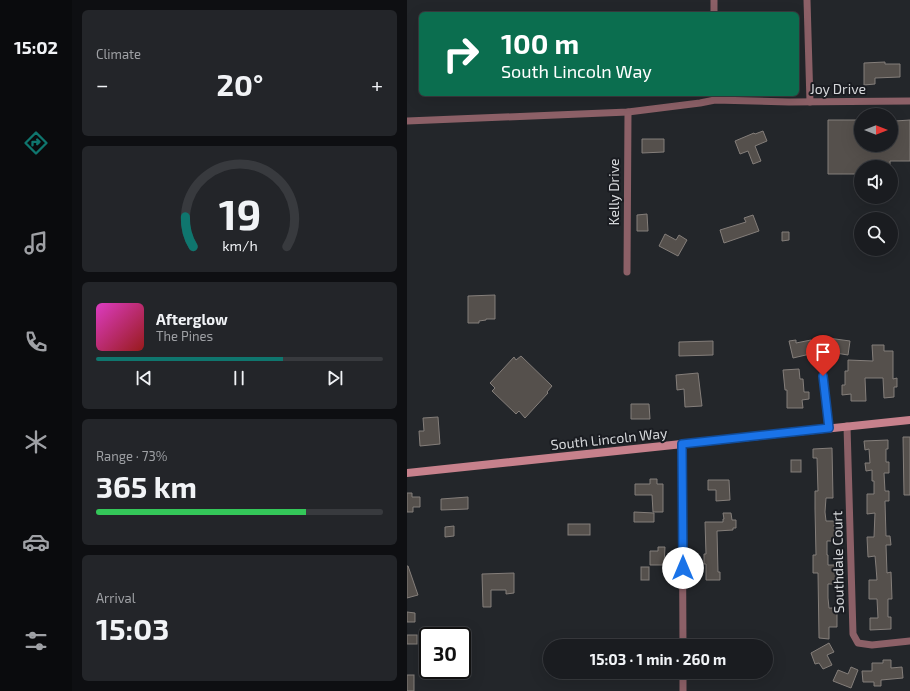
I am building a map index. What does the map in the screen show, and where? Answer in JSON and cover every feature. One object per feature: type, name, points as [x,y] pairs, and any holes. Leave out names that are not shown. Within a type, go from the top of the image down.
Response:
[{"type":"main road","name":"South Lincoln Way","points":[[407,473],[910,420]]},
{"type":"street","points":[[714,0],[714,12]]},
{"type":"street","points":[[807,0],[810,102]]},
{"type":"street","name":"Joy Drive","points":[[407,121],[628,112],[700,103],[715,97],[810,102],[910,101]]},
{"type":"street","name":"Kelly Drive","points":[[627,272],[628,112]]},
{"type":"street","points":[[823,376],[829,428]]},
{"type":"street","name":"Southdale Court","points":[[847,426],[853,634],[858,644],[871,645],[910,641]]},
{"type":"street","points":[[682,444],[683,639]]},
{"type":"street","points":[[683,679],[683,691]]},
{"type":"building","points":[[885,62],[885,64],[900,64],[900,77],[875,78],[875,84],[864,85],[864,63]]},
{"type":"building","points":[[828,120],[854,120],[854,152],[898,152],[898,121],[910,120],[910,161],[854,160],[854,174],[828,174]]},
{"type":"building","points":[[763,131],[767,141],[755,146],[761,161],[753,164],[748,151],[740,154],[735,141]]},
{"type":"building","points":[[642,139],[664,139],[664,152],[642,153]]},
{"type":"building","points":[[647,214],[648,231],[637,231],[637,215]]},
{"type":"building","points":[[753,215],[759,231],[724,243],[720,230],[746,222],[744,218]]},
{"type":"building","points":[[782,232],[789,232],[789,240],[782,241]]},
{"type":"building","points":[[665,234],[676,240],[679,235],[687,240],[678,256],[659,246]]},
{"type":"building","points":[[495,295],[495,319],[486,319],[479,321],[479,323],[468,323],[468,296]]},
{"type":"building","points":[[828,338],[850,341],[848,355],[823,351],[793,358],[789,341],[796,340],[796,343],[811,340],[811,342],[821,340],[828,341]]},
{"type":"building","points":[[713,341],[713,355],[679,356],[679,342]]},
{"type":"building","points":[[872,345],[884,345],[884,351],[893,351],[893,379],[897,378],[897,387],[894,387],[894,397],[884,398],[883,378],[865,378],[866,401],[851,401],[851,394],[842,395],[842,385],[845,385],[845,371],[848,371],[848,360],[873,361]]},
{"type":"building","points":[[521,356],[552,386],[547,392],[548,393],[525,418],[519,411],[516,414],[492,391],[495,388],[490,383],[514,357],[516,360]]},
{"type":"building","points":[[799,369],[800,379],[803,379],[804,392],[809,392],[809,399],[802,400],[803,408],[787,408],[787,390],[785,390],[783,370]]},
{"type":"building","points":[[698,373],[702,406],[685,407],[684,389],[677,390],[676,375]]},
{"type":"building","points":[[631,404],[649,404],[650,419],[631,419]]},
{"type":"building","points":[[438,417],[440,444],[420,446],[419,431],[424,431],[423,418]]},
{"type":"building","points":[[903,437],[910,437],[910,495],[904,495]]},
{"type":"building","points":[[888,440],[886,462],[889,462],[889,473],[884,473],[885,491],[889,491],[889,501],[885,501],[886,536],[890,536],[891,545],[886,545],[887,573],[891,572],[892,599],[888,599],[888,617],[891,617],[891,629],[870,630],[870,618],[878,618],[877,599],[869,599],[869,580],[877,580],[875,556],[868,557],[867,537],[874,537],[875,513],[867,514],[867,494],[874,494],[874,481],[872,481],[872,470],[866,471],[865,463],[870,463],[869,449],[865,450],[864,441]]},
{"type":"building","points":[[832,448],[833,498],[826,498],[825,512],[826,521],[834,521],[835,541],[827,541],[827,555],[828,565],[836,565],[836,584],[828,584],[828,598],[829,608],[837,608],[837,627],[829,627],[829,639],[819,638],[818,573],[813,573],[813,555],[816,555],[815,491],[818,491],[817,458],[813,458],[813,449]]},
{"type":"building","points":[[791,460],[801,460],[801,472],[791,472]]},
{"type":"building","points":[[650,479],[657,479],[657,484],[663,484],[663,512],[653,512],[652,495],[635,495],[635,484],[650,484]]},
{"type":"building","points":[[708,480],[729,480],[730,500],[716,501],[716,490],[708,490]]},
{"type":"building","points":[[407,493],[412,493],[412,497],[420,497],[420,507],[413,507],[413,512],[407,512]]},
{"type":"building","points":[[468,497],[468,509],[441,510],[441,499]]},
{"type":"building","points":[[634,512],[654,513],[654,522],[634,522]]},
{"type":"building","points":[[723,513],[731,513],[732,520],[736,520],[736,528],[733,528],[733,530],[717,531],[718,572],[720,572],[720,580],[706,580],[706,564],[704,564],[704,554],[706,554],[705,522],[723,522]]},
{"type":"building","points":[[568,524],[590,524],[590,535],[568,535]]},
{"type":"building","points":[[454,526],[454,536],[445,537],[445,527]]},
{"type":"building","points":[[658,547],[665,547],[664,565],[650,565],[650,551],[658,551]]},
{"type":"building","points":[[407,566],[418,595],[407,598]]},
{"type":"building","points":[[641,567],[649,567],[649,580],[641,580]]},
{"type":"building","points":[[514,573],[514,593],[506,594],[506,590],[491,590],[491,607],[483,607],[482,574]]},
{"type":"building","points":[[407,612],[415,613],[415,622],[407,622]]},
{"type":"building","points":[[407,635],[417,635],[417,644],[407,644]]},
{"type":"building","points":[[829,643],[834,652],[827,655],[832,665],[823,669],[819,663],[815,664],[811,653]]},
{"type":"building","points":[[883,660],[891,660],[891,668],[902,667],[903,678],[881,680],[881,686],[874,686],[874,682],[863,682],[862,671],[872,671],[872,663],[883,663]]},
{"type":"building","points":[[851,667],[858,670],[851,688],[833,681],[838,670],[848,674]]},
{"type":"building","points":[[407,675],[414,675],[414,691],[407,691]]},
{"type":"route","points":[[683,568],[682,444],[829,428],[823,376]]}]
